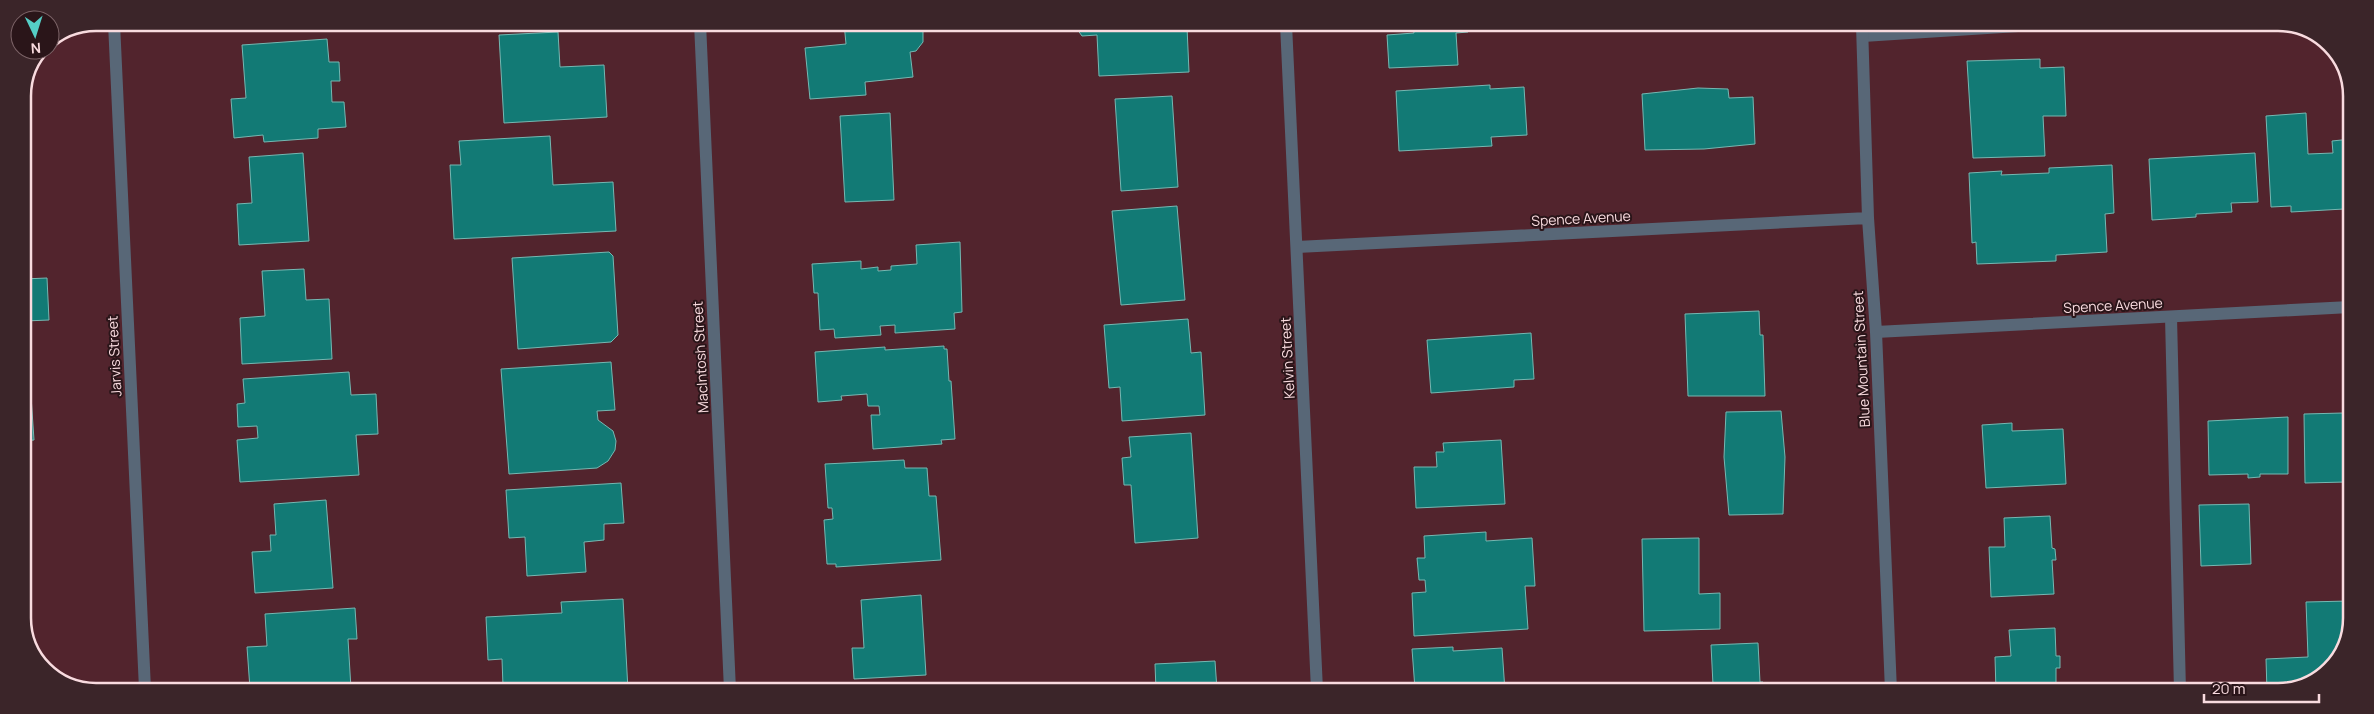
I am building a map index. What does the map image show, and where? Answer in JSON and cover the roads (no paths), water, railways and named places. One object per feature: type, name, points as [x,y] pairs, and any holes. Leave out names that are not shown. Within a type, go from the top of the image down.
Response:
[{"type":"street","name":"Jarvis Street","points":[[114,31],[145,683]]},
{"type":"street","name":"MacIntosh Street","points":[[700,31],[730,683]]},
{"type":"street","name":"Kelvin Street","points":[[1286,31],[1316,683]]},
{"type":"street","name":"Blue Mountain Street","points":[[1862,31],[1868,218],[1876,332],[1891,683]]},
{"type":"street","name":"Spence Avenue","points":[[1297,247],[1868,218]]},
{"type":"street","name":"Spence Avenue","points":[[1876,332],[2343,307]]},
{"type":"street","points":[[2171,317],[2180,683]]}]
